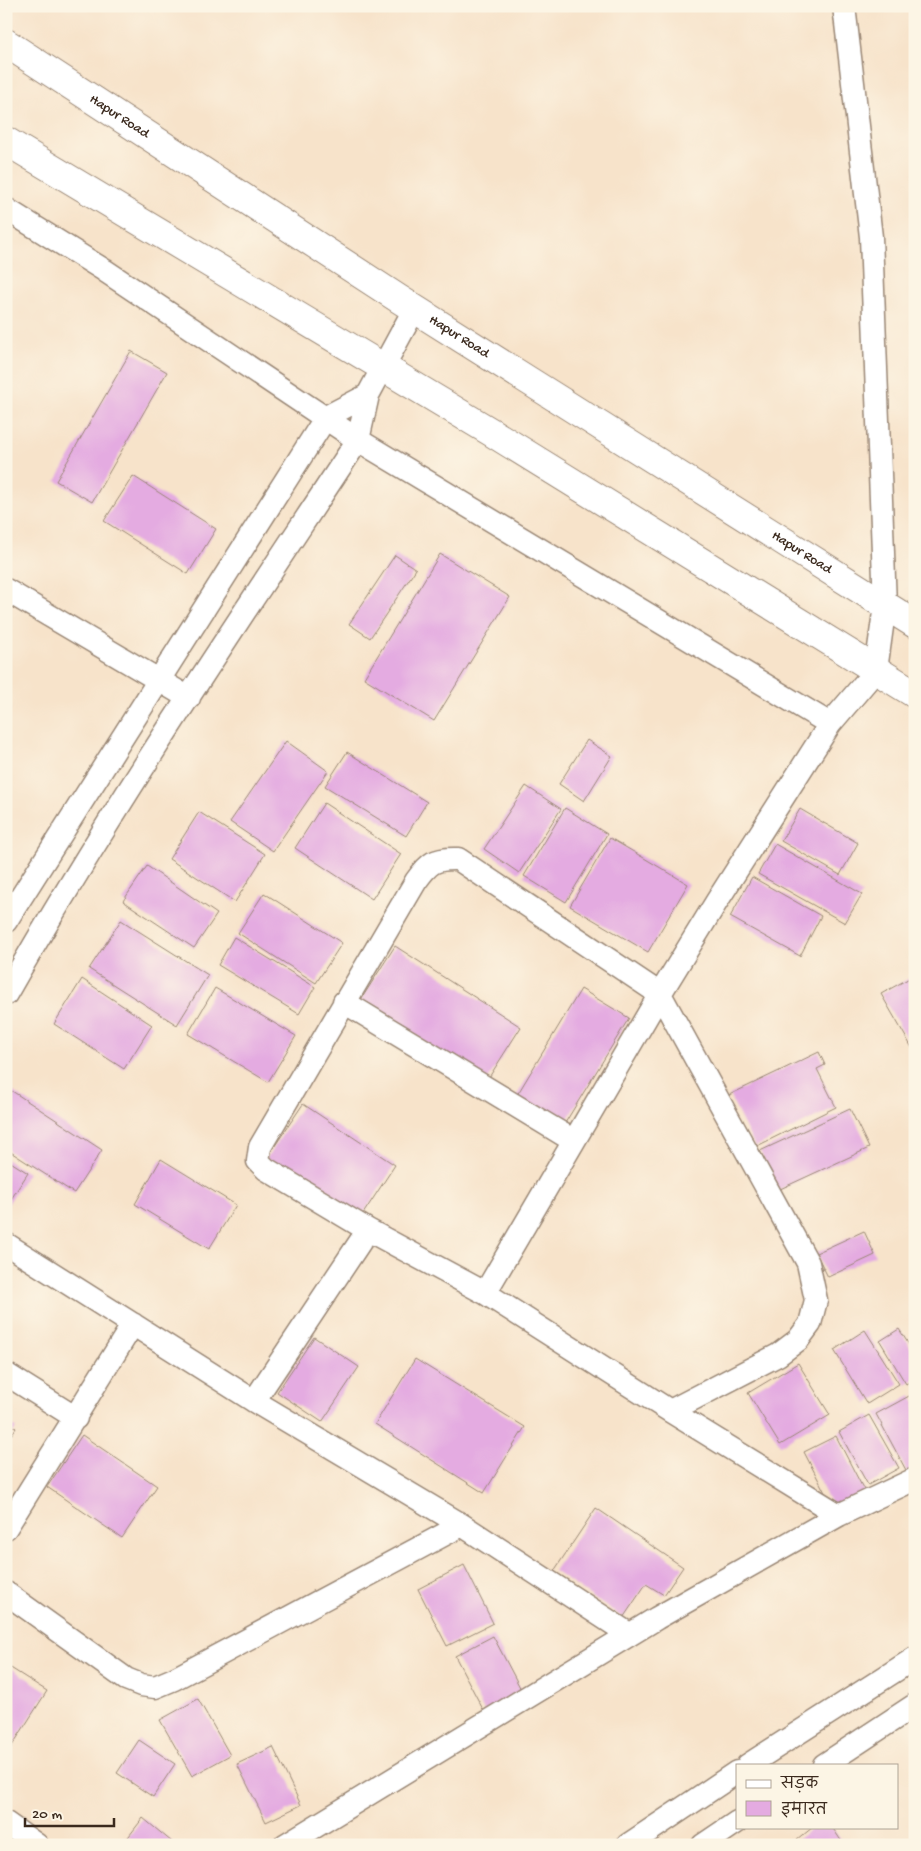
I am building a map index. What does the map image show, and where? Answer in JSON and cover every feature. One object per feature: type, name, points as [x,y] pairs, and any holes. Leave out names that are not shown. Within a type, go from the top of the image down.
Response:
[{"type":"main road","name":"Hapur Road","points":[[6,43],[414,308],[915,624]]},
{"type":"main road","points":[[6,141],[382,367],[915,694]]},
{"type":"street","points":[[485,1293],[660,994],[830,724],[876,670],[885,605],[871,237],[844,6]]},
{"type":"street","points":[[6,209],[104,270],[358,440],[830,724]]},
{"type":"street","points":[[6,994],[47,922],[189,698],[358,440],[368,394],[414,308]]},
{"type":"street","points":[[6,921],[326,417],[368,394]]},
{"type":"street","points":[[6,590],[189,698]]},
{"type":"street","points":[[670,1411],[785,1350],[798,1340],[810,1324],[816,1300],[808,1263],[660,994],[458,860],[441,858],[427,866],[416,881],[260,1147],[258,1161],[266,1169],[368,1230],[485,1293],[670,1411],[839,1514]]},
{"type":"street","points":[[344,1002],[574,1141]]},
{"type":"street","points":[[254,1401],[368,1230]]},
{"type":"street","points":[[6,1244],[254,1401],[462,1525],[629,1634]]},
{"type":"street","points":[[6,1528],[133,1324]]},
{"type":"street","points":[[6,1374],[76,1418]]},
{"type":"street","points":[[284,1845],[629,1634],[839,1514],[915,1479]]},
{"type":"street","points":[[6,1593],[111,1670],[141,1685],[155,1687],[174,1679],[462,1525]]},
{"type":"street","points":[[750,1764],[915,1658]]},
{"type":"street","points":[[826,1764],[915,1705]]},
{"type":"street","points":[[628,1845],[736,1773]]},
{"type":"street","points":[[6,1823],[38,1845]]},
{"type":"street","points":[[703,1845],[736,1823]]},
{"type":"building","points":[[131,351],[167,372],[92,502],[56,481]]},
{"type":"building","points":[[133,476],[216,529],[188,574],[104,521]]},
{"type":"building","points":[[440,554],[510,597],[434,721],[364,678]]},
{"type":"building","points":[[395,555],[416,569],[370,638],[349,624]]},
{"type":"building","points":[[587,740],[612,756],[584,801],[559,784]]},
{"type":"building","points":[[286,741],[328,771],[273,851],[230,822]]},
{"type":"building","points":[[347,752],[427,802],[406,836],[325,786]]},
{"type":"building","points":[[526,786],[561,809],[519,873],[484,849]]},
{"type":"building","points":[[324,803],[401,854],[372,899],[295,848]]},
{"type":"building","points":[[565,808],[607,834],[566,902],[524,876]]},
{"type":"building","points":[[800,809],[858,843],[840,875],[781,841]]},
{"type":"building","points":[[199,812],[265,854],[235,902],[169,859]]},
{"type":"building","points":[[610,838],[688,884],[648,952],[570,906]]},
{"type":"building","points":[[775,844],[862,894],[845,923],[758,874]]},
{"type":"building","points":[[147,866],[217,914],[194,948],[123,901]]},
{"type":"building","points":[[752,877],[821,916],[800,956],[730,917]]},
{"type":"building","points":[[264,893],[342,943],[316,983],[238,933]]},
{"type":"building","points":[[121,920],[208,975],[177,1025],[89,969]]},
{"type":"building","points":[[234,937],[315,987],[299,1014],[218,965]]},
{"type":"building","points":[[395,946],[521,1027],[486,1082],[360,1001]]},
{"type":"building","points":[[915,975],[915,1053],[881,994]]},
{"type":"building","points":[[82,979],[152,1025],[124,1069],[54,1024]]},
{"type":"building","points":[[215,988],[296,1036],[268,1082],[188,1034]]},
{"type":"building","points":[[581,989],[629,1018],[562,1128],[514,1100]]},
{"type":"building","points":[[819,1052],[825,1065],[817,1069],[836,1107],[755,1147],[729,1095]]},
{"type":"building","points":[[12,1091],[102,1150],[74,1193],[6,1149],[6,1101]]},
{"type":"building","points":[[303,1104],[395,1165],[359,1220],[266,1159]]},
{"type":"building","points":[[850,1109],[869,1148],[778,1190],[760,1151]]},
{"type":"building","points":[[6,1159],[28,1173],[6,1207]]},
{"type":"building","points":[[161,1159],[236,1205],[209,1249],[135,1204]]},
{"type":"building","points":[[864,1231],[875,1255],[828,1277],[816,1253]]},
{"type":"building","points":[[899,1329],[915,1354],[915,1379],[906,1384],[880,1341]]},
{"type":"building","points":[[865,1330],[899,1384],[867,1404],[834,1350]]},
{"type":"building","points":[[314,1337],[359,1367],[322,1422],[277,1392]]},
{"type":"building","points":[[415,1359],[525,1427],[484,1493],[375,1424]]},
{"type":"building","points":[[798,1363],[830,1415],[780,1445],[748,1393]]},
{"type":"building","points":[[911,1395],[915,1402],[915,1467],[907,1472],[876,1414]]},
{"type":"building","points":[[869,1415],[899,1468],[868,1485],[839,1432]]},
{"type":"building","points":[[6,1421],[16,1428],[6,1442]]},
{"type":"building","points":[[82,1435],[157,1486],[122,1538],[47,1487]]},
{"type":"building","points":[[836,1436],[865,1492],[833,1508],[804,1452]]},
{"type":"building","points":[[596,1508],[683,1567],[664,1595],[646,1584],[623,1618],[554,1571]]},
{"type":"building","points":[[464,1565],[493,1623],[447,1646],[418,1589]]},
{"type":"building","points":[[493,1636],[525,1697],[487,1717],[455,1656]]},
{"type":"building","points":[[6,1665],[47,1691],[10,1749],[6,1747]]},
{"type":"building","points":[[198,1699],[230,1755],[192,1776],[160,1720]]},
{"type":"building","points":[[139,1740],[175,1764],[153,1797],[117,1773]]},
{"type":"building","points":[[273,1747],[301,1805],[266,1822],[237,1764]]},
{"type":"building","points":[[143,1818],[172,1842],[170,1845],[122,1845]]},
{"type":"building","points":[[812,1828],[833,1828],[844,1845],[791,1845]]}]
